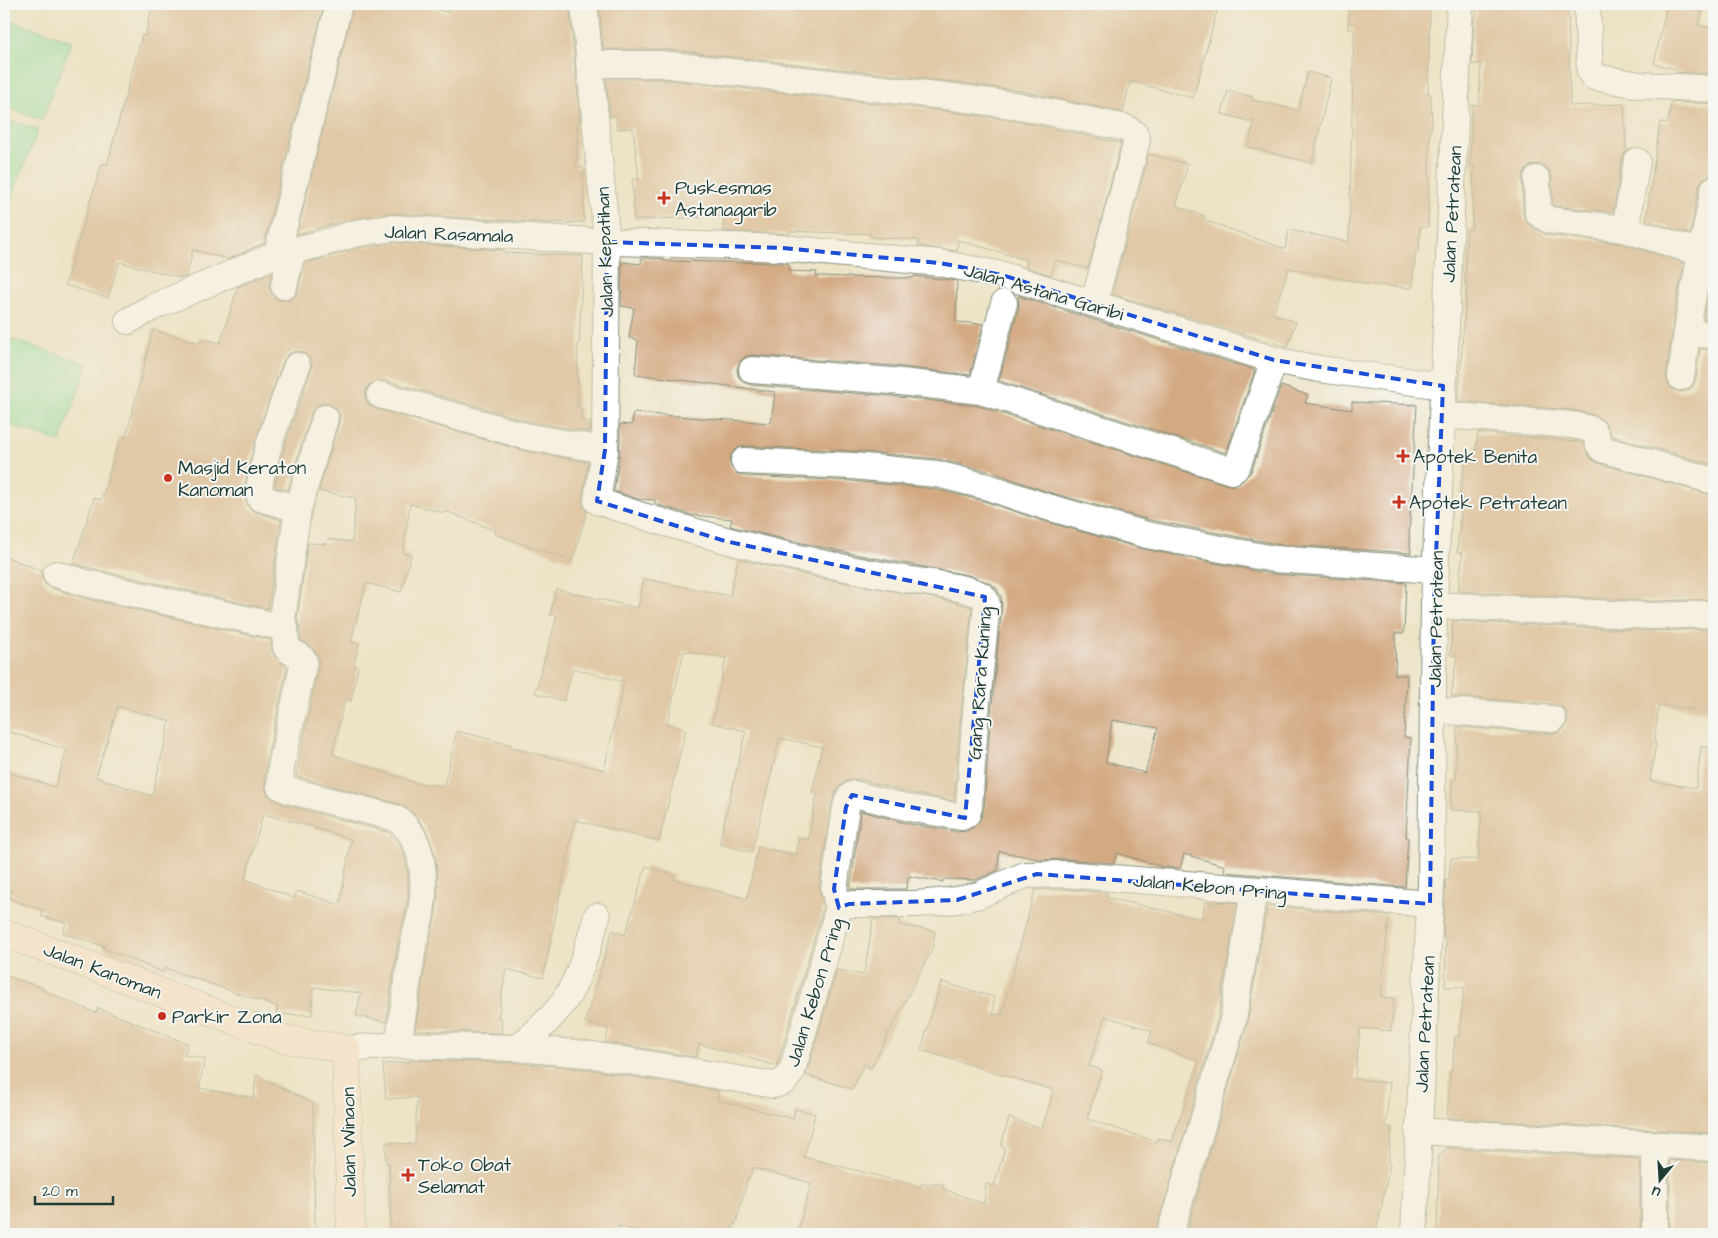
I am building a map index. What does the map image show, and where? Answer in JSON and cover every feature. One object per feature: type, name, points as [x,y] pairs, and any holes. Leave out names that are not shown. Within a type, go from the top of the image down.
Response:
[{"type":"street","points":[[284,286],[284,253],[339,4]]},
{"type":"street","name":"Jalan Kepatihan","points":[[584,4],[607,242],[605,450],[597,501]]},
{"type":"street","name":"Jalan Petratean","points":[[1414,1234],[1430,904],[1434,605],[1460,4]]},
{"type":"street","points":[[1587,4],[1590,72],[1594,77],[1640,85],[1714,89]]},
{"type":"street","points":[[589,64],[660,64],[945,96],[1020,106],[1126,128],[1135,134],[1137,140],[1094,303]]},
{"type":"street","points":[[1625,229],[1637,161]]},
{"type":"street","points":[[1537,179],[1537,209],[1541,216],[1555,221],[1625,229],[1702,252]]},
{"type":"street","points":[[1681,378],[1690,310],[1714,189]]},
{"type":"street","name":"Jalan Rasamala","points":[[128,321],[151,308],[284,253],[356,233],[392,228],[607,242]]},
{"type":"street","name":"Jalan Astana Garibi","points":[[607,242],[782,248],[940,263],[1002,275],[1274,360],[1319,369],[1443,386]]},
{"type":"street","points":[[981,391],[1004,304]]},
{"type":"street","points":[[1687,333],[1714,336]]},
{"type":"street","points":[[752,370],[892,381],[981,391],[1232,471],[1238,464],[1274,360]]},
{"type":"street","points":[[297,366],[269,448],[259,491],[260,498],[298,509]]},
{"type":"street","points":[[380,395],[528,437],[605,450]]},
{"type":"street","points":[[1442,415],[1572,425],[1596,432],[1597,444],[1602,448],[1714,481]]},
{"type":"street","points":[[281,626],[298,509],[325,418]]},
{"type":"street","points":[[744,461],[853,466],[937,474],[988,487],[1044,506],[1147,535],[1274,559],[1436,570]]},
{"type":"street","name":"Gang Rara Kuning","points":[[597,501],[726,541],[856,570],[961,589],[985,597],[987,604],[969,808],[966,814],[961,817],[909,808],[854,794],[848,798],[834,889],[839,908]]},
{"type":"street","points":[[56,574],[86,583],[285,628],[285,641],[288,650],[300,656],[304,662],[281,767],[280,786],[288,790],[395,818],[407,828],[417,847],[423,875],[421,912],[414,943],[398,1045]]},
{"type":"street","points":[[1434,605],[1653,616],[1714,614]]},
{"type":"street","points":[[1433,710],[1553,719]]},
{"type":"street","name":"Jalan Kebon Pring","points":[[346,1049],[398,1045],[518,1048],[587,1054],[758,1083],[774,1084],[785,1081],[792,1071],[839,908],[850,904],[918,904],[957,900],[979,895],[1025,875],[1037,874],[1064,874],[1430,904]]},
{"type":"street","points":[[1170,1234],[1233,1020],[1254,890]]},
{"type":"street","points":[[518,1048],[548,1020],[567,997],[576,980],[597,916]]},
{"type":"street","name":"Jalan Kanoman","points":[[4,933],[284,1038],[346,1049]]},
{"type":"street","name":"Jalan Winaon","points":[[346,1049],[350,1234]]},
{"type":"street","points":[[1418,1131],[1714,1148]]},
{"type":"street","points":[[1655,1144],[1655,1234]]},
{"type":"highlighted area","points":[[607,242],[782,248],[940,263],[1002,275],[1274,360],[1443,386],[1434,605],[1430,904],[1037,874],[957,900],[849,904],[839,908],[834,889],[846,807],[852,795],[965,818],[985,597],[725,541],[597,501],[605,450]]},
{"type":"green space","points":[[4,18],[72,41],[42,120],[5,107],[10,91],[4,82]]},
{"type":"green space","points":[[4,119],[38,130],[4,217]]},
{"type":"green space","points":[[4,337],[88,364],[60,442],[4,423]]},
{"type":"building","points":[[153,4],[324,4],[264,243],[228,259],[193,250],[186,277],[182,278],[119,262],[108,298],[65,285],[102,163],[107,165],[142,35],[145,36]]},
{"type":"building","points":[[354,4],[419,4],[448,13],[450,4],[569,4],[580,120],[578,120],[576,167],[583,167],[584,222],[550,223],[390,213],[352,219],[297,234]]},
{"type":"building","points":[[599,4],[926,4],[965,9],[966,4],[979,4],[999,8],[1001,4],[1075,4],[1098,10],[1100,4],[1219,4],[1193,98],[1130,81],[1123,112],[1023,91],[947,81],[663,49],[603,49]]},
{"type":"building","points":[[1349,4],[1430,4],[1428,94],[1431,94],[1432,129],[1430,129],[1428,227],[1420,227],[1419,251],[1416,251],[1412,288],[1364,284],[1289,268],[1273,314],[1296,322],[1287,347],[1112,294],[1149,154],[1188,164],[1176,206],[1205,216],[1204,220],[1285,249],[1289,230],[1349,242],[1354,29],[1348,29]]},
{"type":"building","points":[[1477,4],[1568,4],[1570,106],[1624,104],[1626,151],[1622,158],[1613,212],[1554,206],[1550,172],[1545,166],[1537,164],[1530,166],[1524,172],[1522,179],[1523,214],[1525,221],[1547,235],[1622,244],[1684,263],[1675,308],[1666,375],[1667,382],[1672,389],[1679,392],[1687,391],[1693,386],[1696,379],[1700,349],[1714,350],[1714,465],[1612,436],[1605,422],[1597,416],[1587,413],[1573,410],[1458,401],[1467,284],[1465,284],[1467,229],[1472,229],[1474,165],[1470,165],[1472,105],[1479,105],[1481,64],[1472,64],[1474,17],[1476,17]]},
{"type":"building","points":[[1667,4],[1704,4],[1698,25],[1714,29],[1714,74],[1676,72],[1676,69],[1654,64]]},
{"type":"building","points":[[1308,72],[1331,78],[1312,163],[1248,147],[1254,122],[1222,114],[1228,91],[1253,97],[1252,100],[1298,110]]},
{"type":"building","points":[[606,79],[660,79],[943,111],[1017,121],[1121,143],[1088,269],[1056,260],[1051,275],[1026,267],[1027,260],[958,240],[957,251],[918,246],[919,240],[871,237],[871,234],[789,231],[789,234],[723,231],[724,216],[634,220],[632,179],[639,179],[633,128],[617,129],[616,116],[610,117]]},
{"type":"building","points":[[1671,102],[1714,104],[1714,150],[1711,175],[1703,179],[1699,186],[1690,234],[1646,220],[1660,122],[1668,123]]},
{"type":"building","points":[[393,243],[504,250],[504,253],[583,256],[578,344],[577,408],[581,408],[581,421],[590,422],[590,432],[532,422],[384,380],[376,381],[369,385],[365,398],[369,405],[376,409],[525,451],[588,462],[582,499],[583,506],[587,512],[572,561],[495,534],[496,531],[446,511],[445,513],[410,504],[403,553],[411,555],[401,592],[366,583],[351,642],[359,644],[354,666],[358,667],[351,701],[345,699],[332,754],[416,783],[444,786],[457,731],[512,745],[511,747],[513,748],[604,770],[624,682],[573,668],[564,701],[535,693],[557,616],[550,615],[556,589],[638,608],[644,579],[730,596],[738,559],[819,578],[950,601],[972,607],[954,801],[912,793],[858,779],[846,781],[836,790],[831,805],[819,887],[823,908],[777,1066],[699,1044],[696,1057],[605,1042],[609,1029],[585,1022],[612,931],[625,935],[646,866],[674,875],[673,879],[747,899],[758,847],[796,855],[799,838],[808,840],[817,794],[812,793],[822,747],[780,738],[752,852],[719,844],[746,731],[712,723],[726,658],[684,651],[667,724],[686,729],[659,841],[575,820],[543,978],[506,969],[498,1018],[502,1018],[501,1033],[415,1030],[428,949],[436,915],[438,888],[436,857],[426,830],[414,814],[399,804],[296,776],[319,664],[319,658],[315,650],[301,640],[300,627],[297,620],[308,543],[327,544],[328,539],[352,542],[356,498],[319,491],[340,415],[336,408],[322,403],[315,407],[311,413],[288,490],[275,487],[287,438],[311,371],[312,363],[303,352],[294,351],[287,355],[283,361],[259,429],[245,484],[245,498],[249,508],[281,520],[268,609],[73,564],[94,498],[101,500],[121,436],[126,437],[153,330],[200,343],[201,338],[220,343],[238,287],[272,273],[269,283],[270,291],[274,297],[280,300],[288,300],[295,297],[305,263],[359,248]]},
{"type":"building","points":[[642,258],[664,259],[664,261],[781,263],[789,264],[789,271],[817,272],[816,276],[913,278],[914,276],[957,281],[956,322],[983,324],[970,375],[894,366],[753,355],[746,356],[740,361],[737,368],[738,376],[743,382],[751,385],[891,396],[978,406],[1228,485],[1234,486],[1240,483],[1251,472],[1281,386],[1308,395],[1305,403],[1352,410],[1352,402],[1417,405],[1409,535],[1411,553],[1276,544],[1150,520],[1048,492],[992,472],[938,459],[854,451],[745,446],[738,448],[732,453],[729,461],[736,473],[743,476],[852,481],[934,489],[984,501],[1040,520],[1143,549],[1271,574],[1406,583],[1404,633],[1396,633],[1395,675],[1407,675],[1404,737],[1411,738],[1405,887],[1224,872],[1225,866],[1184,854],[1180,868],[1163,867],[1117,853],[1114,863],[1065,859],[1042,860],[999,851],[998,870],[976,880],[944,879],[943,882],[909,876],[906,889],[850,889],[861,811],[905,823],[958,832],[967,831],[974,827],[981,818],[984,808],[1002,606],[1001,597],[992,584],[968,575],[788,540],[730,526],[732,519],[692,515],[655,504],[655,500],[638,499],[614,491],[620,452],[620,424],[632,425],[633,413],[771,423],[775,392],[635,374],[638,340],[629,338],[634,308],[621,306],[622,262],[641,264]],"holes":[[[1112,720],[1158,728],[1145,773],[1106,762]]]},
{"type":"building","points":[[1714,265],[1714,320],[1704,319]]},
{"type":"building","points":[[1018,296],[1255,370],[1226,453],[999,381],[1019,307]]},
{"type":"building","points":[[1478,433],[1583,442],[1590,458],[1598,463],[1714,496],[1714,599],[1653,601],[1458,591],[1463,553],[1457,552],[1463,495],[1460,495],[1465,461],[1474,462]]},
{"type":"building","points":[[4,556],[42,571],[42,578],[45,584],[52,588],[83,598],[271,640],[274,656],[287,667],[266,764],[265,785],[267,794],[284,805],[388,832],[404,853],[408,875],[408,899],[398,943],[386,1022],[356,1016],[361,993],[313,987],[312,1015],[276,1014],[278,1007],[165,968],[163,972],[103,948],[104,946],[63,933],[66,923],[41,916],[43,910],[10,899],[12,891],[4,888],[4,771],[55,787],[67,750],[4,730]],"holes":[[[118,706],[170,721],[152,796],[96,777]],[[263,814],[351,839],[340,905],[297,891],[294,898],[245,879]]]},
{"type":"building","points":[[1453,621],[1652,631],[1714,629],[1714,713],[1659,704],[1654,743],[1656,743],[1650,781],[1696,788],[1701,747],[1714,748],[1714,1133],[1447,1118],[1450,1071],[1452,1071],[1455,1036],[1459,1037],[1464,987],[1445,987],[1446,938],[1443,938],[1446,880],[1449,880],[1451,858],[1478,860],[1482,811],[1451,810],[1452,780],[1456,780],[1457,727],[1552,734],[1559,733],[1565,728],[1568,720],[1566,712],[1562,707],[1554,704],[1451,696],[1457,656],[1450,655]]},
{"type":"building","points":[[1064,889],[1107,893],[1106,896],[1108,898],[1202,919],[1205,902],[1217,904],[1218,902],[1237,903],[1218,1017],[1155,1234],[797,1234],[811,1183],[753,1168],[750,1178],[748,1178],[736,1224],[734,1223],[731,1234],[649,1234],[618,1226],[616,1234],[391,1234],[389,1163],[386,1163],[386,1143],[415,1144],[417,1097],[386,1099],[383,1064],[409,1062],[410,1060],[517,1063],[585,1069],[719,1091],[717,1100],[793,1119],[795,1109],[815,1114],[804,1157],[921,1187],[921,1184],[944,1184],[943,1189],[984,1204],[986,1184],[994,1186],[1005,1148],[1001,1146],[1009,1118],[1042,1128],[1054,1090],[921,1050],[941,982],[994,997],[993,1014],[1002,1015],[1035,890]],"holes":[[[1105,1016],[1152,1031],[1148,1043],[1199,1061],[1172,1142],[1158,1138],[1157,1142],[1087,1119],[1102,1070],[1089,1066]]]},
{"type":"building","points":[[1267,906],[1389,916],[1381,997],[1394,998],[1391,1031],[1360,1028],[1355,1079],[1390,1083],[1386,1127],[1392,1127],[1388,1164],[1390,1165],[1376,1234],[1186,1234],[1247,1024]]},
{"type":"building","points":[[873,919],[900,919],[899,925],[935,931],[933,947],[871,1068],[864,1064],[853,1089],[806,1075],[837,970],[864,975]]},
{"type":"building","points":[[4,975],[43,988],[42,990],[96,1013],[98,1008],[188,1044],[184,1055],[205,1059],[199,1088],[254,1098],[256,1075],[313,1103],[315,1234],[4,1234]]},
{"type":"building","points":[[1447,1148],[1640,1159],[1640,1234],[1437,1234],[1439,1155]]},
{"type":"building","points":[[1670,1160],[1714,1163],[1714,1234],[1670,1234]]},
{"type":"place","name":"Puskesmas Astanagarib","points":[[664,198]]},
{"type":"place","name":"Apotek Benita","points":[[1403,456]]},
{"type":"place","name":"Masjid Keraton Kanoman","points":[[168,478]]},
{"type":"place","name":"Apotek Petratean","points":[[1399,502]]},
{"type":"place","name":"Parkir Zona","points":[[162,1016]]},
{"type":"place","name":"Toko Obat Selamat","points":[[408,1175]]}]
